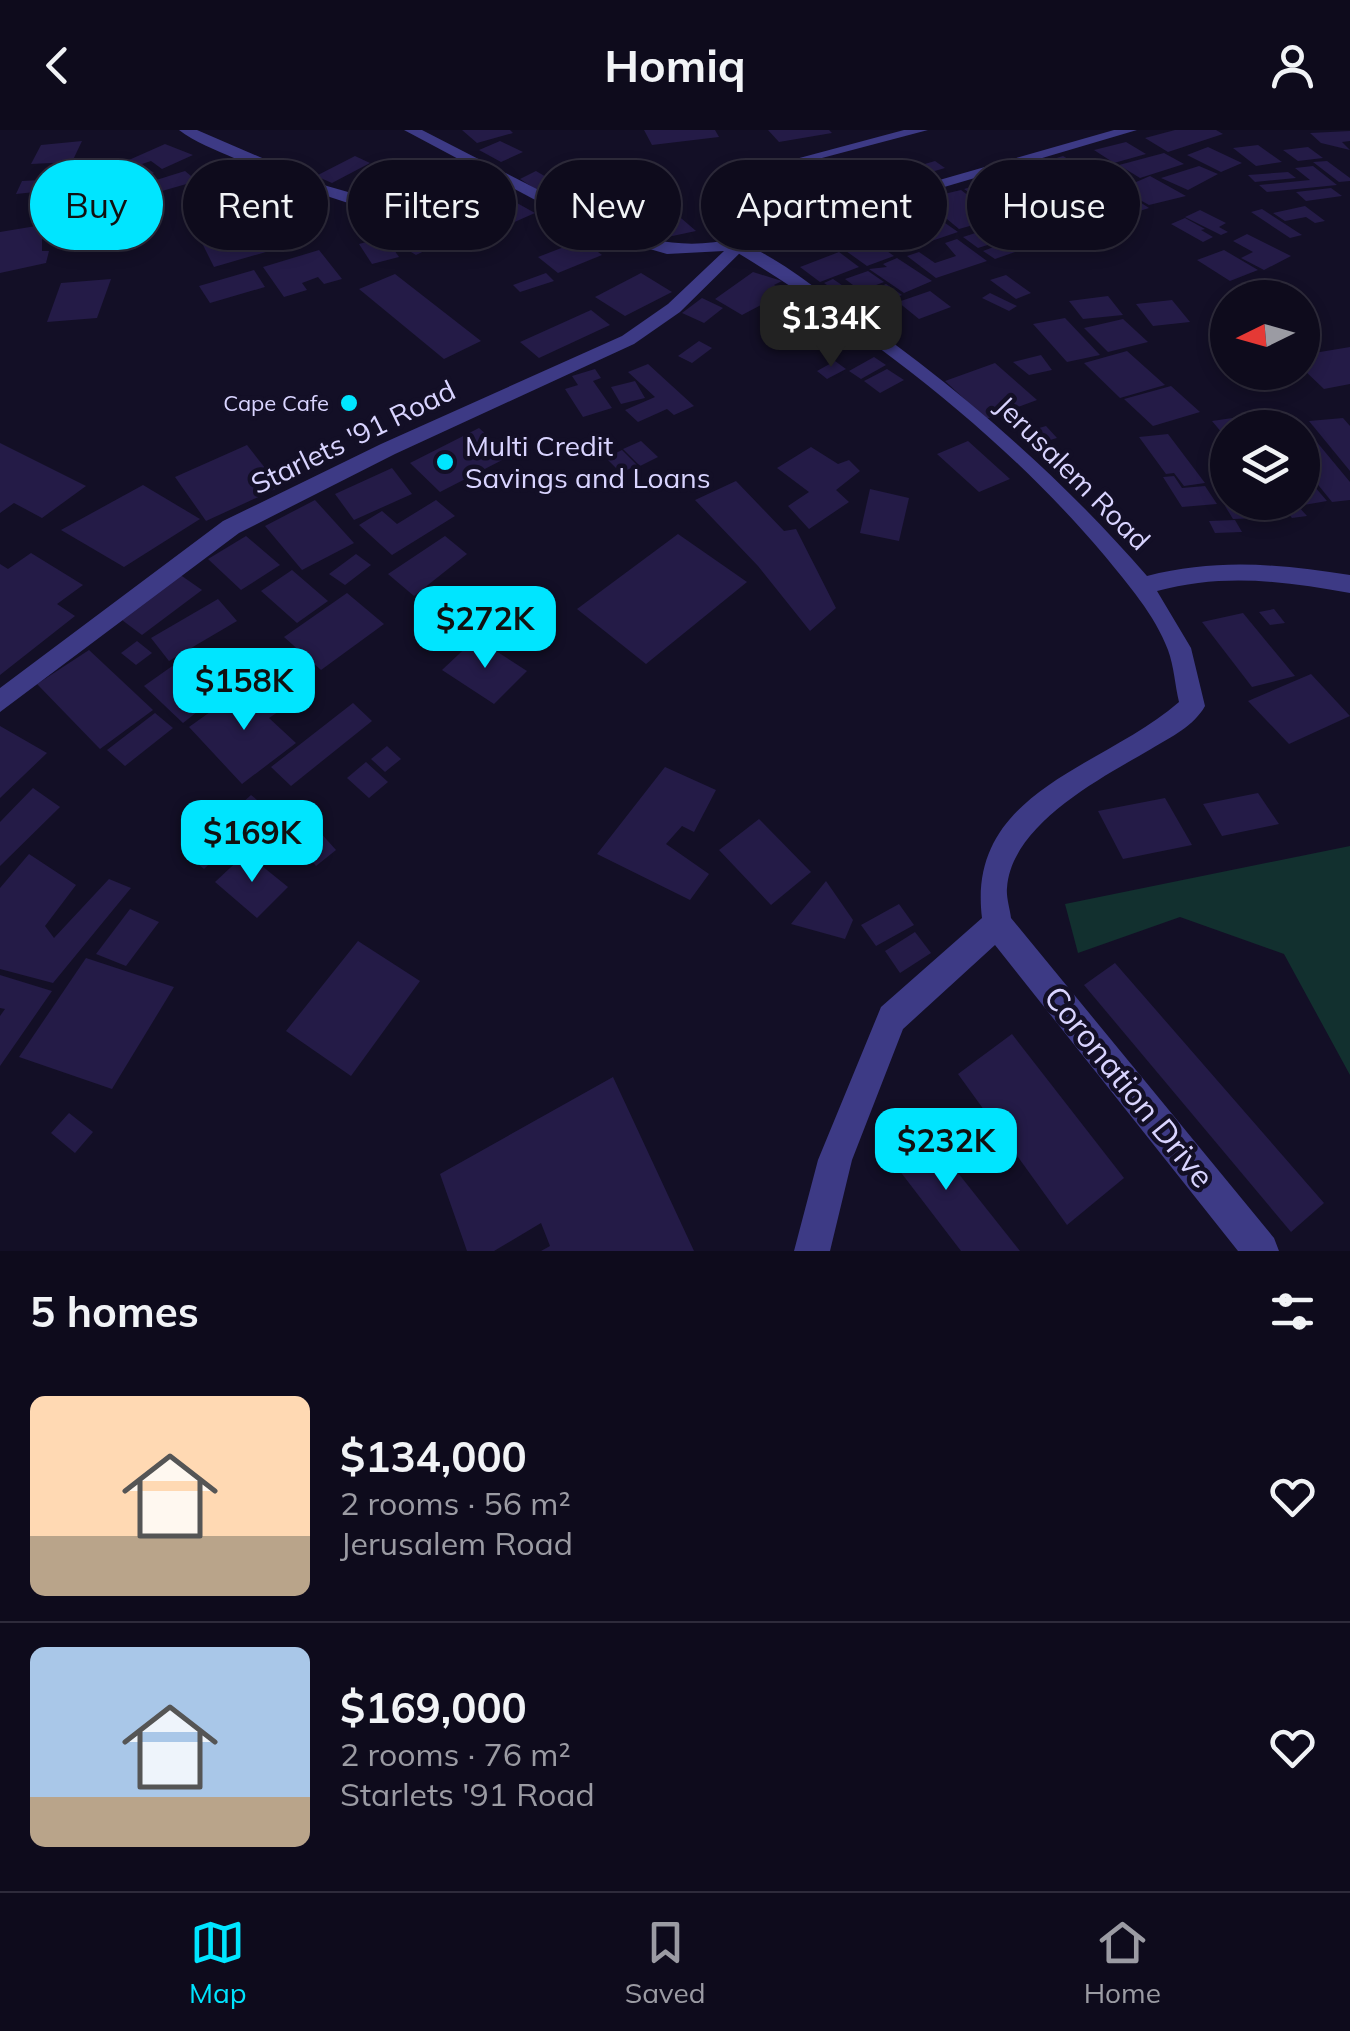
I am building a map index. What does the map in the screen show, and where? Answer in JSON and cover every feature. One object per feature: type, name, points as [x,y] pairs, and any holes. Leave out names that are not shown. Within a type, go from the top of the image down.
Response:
[{"type":"street","points":[[186,130],[282,175],[348,196]]},
{"type":"street","points":[[412,130],[536,194]]},
{"type":"street","points":[[446,130],[450,148]]},
{"type":"street","points":[[800,160],[921,130]]},
{"type":"street","points":[[947,182],[1130,130]]},
{"type":"street","points":[[653,250],[700,284]]},
{"type":"street","name":"Starlets '91 Road","points":[[0,702],[231,527],[388,448],[628,340],[674,308],[736,250]]},
{"type":"street","name":"Jerusalem Road","points":[[747,250],[812,290],[966,410],[1082,515],[1142,586],[1182,648],[1193,681],[1192,706],[1173,723],[1036,806],[994,867],[989,899],[997,924]]},
{"type":"street","points":[[1142,586],[1216,568],[1285,572],[1350,584]]},
{"type":"street","points":[[812,1251],[835,1160],[892,1018],[997,924]]},
{"type":"street","name":"Coronation Drive","points":[[997,924],[1262,1251]]},
{"type":"green space","points":[[1350,846],[1350,1075],[1284,954],[1180,917],[1078,953],[1065,904]]},
{"type":"building","points":[[462,130],[510,130],[513,133],[477,143]]},
{"type":"building","points":[[644,130],[715,130],[719,137],[652,145]]},
{"type":"building","points":[[768,130],[829,130],[832,133],[779,142]]},
{"type":"building","points":[[1175,130],[1216,130],[1223,134],[1168,152],[1145,138]]},
{"type":"building","points":[[1350,131],[1350,141],[1342,142],[1350,150],[1321,143],[1310,133]]},
{"type":"building","points":[[82,141],[73,160],[33,160],[41,145]]},
{"type":"building","points":[[500,141],[523,152],[497,160],[479,150]]},
{"type":"building","points":[[1126,142],[1146,154],[1109,160],[1094,150]]},
{"type":"building","points":[[165,144],[193,155],[163,169],[163,160],[129,160]]},
{"type":"building","points":[[1258,145],[1282,162],[1256,166],[1233,148]]},
{"type":"building","points":[[1208,147],[1242,163],[1221,172],[1187,155]]},
{"type":"building","points":[[1308,147],[1323,158],[1298,161],[1283,150]]},
{"type":"building","points":[[1164,153],[1184,164],[1140,178],[1138,160]]},
{"type":"building","points":[[355,156],[364,160],[348,160],[348,175],[332,183],[328,181],[328,170]]},
{"type":"building","points":[[1327,161],[1350,181],[1339,182],[1313,162]]},
{"type":"building","points":[[1199,166],[1218,174],[1188,190],[1161,178]]},
{"type":"building","points":[[1313,166],[1337,185],[1267,192],[1259,185],[1310,180],[1295,168]]},
{"type":"building","points":[[536,171],[536,189],[520,179]]},
{"type":"building","points":[[183,172],[183,185],[163,191],[163,178]]},
{"type":"building","points":[[1288,172],[1296,178],[1255,182],[1248,175]]},
{"type":"building","points":[[1150,176],[1186,196],[1149,205],[1140,200],[1140,180]]},
{"type":"building","points":[[22,181],[30,181],[30,193],[16,194]]},
{"type":"building","points":[[1331,188],[1342,196],[1306,201],[1296,192]]},
{"type":"building","points":[[961,190],[967,195],[967,227],[959,229],[947,219],[947,193]]},
{"type":"building","points":[[516,202],[535,213],[516,221]]},
{"type":"building","points":[[1305,206],[1325,221],[1315,223],[1306,217],[1285,221],[1273,213]]},
{"type":"building","points":[[1262,209],[1302,235],[1290,238],[1251,212]]},
{"type":"building","points":[[1200,210],[1226,223],[1219,227],[1228,232],[1221,235],[1185,217]]},
{"type":"building","points":[[681,218],[696,231],[681,234]]},
{"type":"building","points":[[1185,218],[1213,237],[1203,242],[1171,224]]},
{"type":"building","points":[[947,224],[958,232],[947,236]]},
{"type":"building","points":[[30,227],[30,250],[49,251],[46,263],[0,273],[0,232]]},
{"type":"building","points":[[1247,234],[1291,256],[1264,270],[1241,258],[1253,252],[1233,241]]},
{"type":"building","points":[[957,239],[987,261],[936,278],[907,256],[919,252],[935,263],[956,256],[947,242]]},
{"type":"building","points":[[206,250],[273,250],[214,267]]},
{"type":"building","points":[[319,250],[342,279],[324,284],[318,277],[302,283],[307,290],[284,297],[263,267]]},
{"type":"building","points":[[363,250],[394,250],[399,257],[372,264]]},
{"type":"building","points":[[556,250],[595,250],[602,255],[558,273],[538,257]]},
{"type":"building","points":[[886,250],[894,256],[867,266],[846,251]]},
{"type":"building","points":[[986,250],[1021,250],[995,259]]},
{"type":"building","points":[[1224,250],[1258,270],[1228,280],[1197,260]]},
{"type":"building","points":[[839,252],[859,267],[820,282],[800,267]]},
{"type":"building","points":[[897,258],[932,281],[904,293],[869,269],[887,267],[883,264]]},
{"type":"building","points":[[254,270],[265,287],[210,303],[199,286]]},
{"type":"building","points":[[868,271],[884,282],[861,291],[845,279]]},
{"type":"building","points":[[753,272],[782,281],[774,285],[824,314],[800,328],[761,305],[742,315],[715,299]]},
{"type":"building","points":[[546,273],[554,281],[520,292],[513,285]]},
{"type":"building","points":[[641,273],[672,292],[625,316],[595,297]]},
{"type":"building","points":[[395,274],[481,341],[444,359],[359,289]]},
{"type":"building","points":[[1006,275],[1031,293],[1016,299],[990,280]]},
{"type":"building","points":[[111,279],[97,318],[47,322],[61,283]]},
{"type":"building","points":[[833,279],[855,294],[846,298],[824,283]]},
{"type":"building","points":[[886,284],[902,295],[883,303],[868,292]]},
{"type":"building","points":[[930,291],[951,307],[919,319],[898,302]]},
{"type":"building","points":[[864,293],[881,306],[863,313],[847,300]]},
{"type":"building","points":[[990,293],[1017,306],[1009,311],[982,298]]},
{"type":"building","points":[[1108,296],[1123,315],[1083,319],[1069,301]]},
{"type":"building","points":[[702,298],[723,308],[704,323],[682,313]]},
{"type":"building","points":[[1172,300],[1190,322],[1153,326],[1136,304]]},
{"type":"building","points":[[591,310],[610,325],[539,358],[520,342]]},
{"type":"building","points":[[1065,318],[1100,355],[1067,362],[1033,324]]},
{"type":"building","points":[[1123,319],[1148,342],[1108,352],[1084,328]]},
{"type":"building","points":[[699,341],[712,348],[692,363],[678,356]]},
{"type":"building","points":[[1350,347],[1350,384],[1324,389],[1320,385],[1320,352]]},
{"type":"building","points":[[1127,351],[1165,385],[1120,398],[1084,363]]},
{"type":"building","points":[[1041,355],[1052,370],[1029,375],[1013,362]]},
{"type":"building","points":[[874,357],[886,365],[861,379],[849,371]]},
{"type":"building","points":[[835,361],[846,369],[827,379],[817,371]]},
{"type":"building","points":[[995,363],[1037,400],[986,419],[945,381]]},
{"type":"building","points":[[648,364],[694,406],[674,415],[667,409],[638,422],[625,410],[655,397],[628,372]]},
{"type":"building","points":[[595,369],[601,378],[593,381],[612,408],[583,417],[565,389],[578,385],[572,376]]},
{"type":"building","points":[[887,369],[904,380],[880,393],[864,381]]},
{"type":"building","points":[[635,381],[645,398],[621,404],[611,387]]},
{"type":"building","points":[[1171,386],[1200,412],[1153,426],[1124,399]]},
{"type":"building","points":[[1343,418],[1350,426],[1350,471],[1320,434],[1320,420]]},
{"type":"building","points":[[1046,426],[1057,438],[1029,446],[1018,434]]},
{"type":"building","points":[[479,428],[510,456],[440,492],[410,463]]},
{"type":"building","points":[[1168,434],[1205,483],[1184,486],[1174,473],[1166,474],[1139,437]]},
{"type":"building","points":[[641,441],[658,457],[640,466],[623,449]]},
{"type":"building","points":[[968,441],[1010,479],[979,492],[937,454]]},
{"type":"building","points":[[0,443],[86,486],[42,518],[14,503],[0,513]]},
{"type":"building","points":[[247,445],[280,487],[206,521],[175,477]]},
{"type":"building","points":[[1320,446],[1350,482],[1350,500],[1332,502],[1320,487]]},
{"type":"building","points":[[811,447],[838,464],[849,460],[860,471],[836,490],[849,502],[809,529],[788,506],[809,492],[777,468]]},
{"type":"building","points":[[622,450],[637,465],[621,473],[606,458]]},
{"type":"building","points":[[392,468],[412,494],[354,520],[335,494]]},
{"type":"building","points":[[1174,476],[1182,488],[1205,486],[1210,505],[1182,507],[1163,477]]},
{"type":"building","points":[[736,481],[784,531],[796,529],[836,608],[810,631],[758,566],[695,500]]},
{"type":"building","points":[[143,485],[200,519],[124,567],[61,530]]},
{"type":"building","points":[[870,489],[909,498],[899,541],[860,533]]},
{"type":"building","points":[[315,500],[354,543],[302,570],[265,526]]},
{"type":"building","points":[[436,500],[455,516],[392,555],[359,525],[382,511],[397,524]]},
{"type":"building","points":[[1235,520],[1242,532],[1215,533],[1209,521]]},
{"type":"building","points":[[678,534],[747,582],[646,664],[577,609]]},
{"type":"building","points":[[246,536],[280,565],[241,590],[208,559]]},
{"type":"building","points":[[445,536],[467,554],[414,596],[388,574]]},
{"type":"building","points":[[31,553],[83,585],[57,604],[75,616],[0,675],[0,564],[8,569]]},
{"type":"building","points":[[356,554],[371,565],[345,585],[329,574]]},
{"type":"building","points":[[292,570],[328,601],[297,623],[261,591]]},
{"type":"building","points":[[179,574],[202,590],[142,635],[118,617]]},
{"type":"building","points":[[347,593],[384,624],[321,670],[284,637]]},
{"type":"building","points":[[218,599],[237,621],[169,661],[151,638]]},
{"type":"building","points":[[1274,609],[1285,623],[1270,625],[1259,612]]},
{"type":"building","points":[[1243,613],[1295,676],[1252,687],[1202,622]]},
{"type":"building","points":[[476,638],[527,671],[494,704],[442,670]]},
{"type":"building","points":[[137,641],[152,653],[136,665],[121,653]]},
{"type":"building","points":[[89,650],[153,710],[100,749],[37,684]]},
{"type":"building","points":[[197,656],[210,667],[198,676],[186,664]]},
{"type":"building","points":[[178,662],[216,697],[183,723],[144,686]]},
{"type":"building","points":[[217,665],[240,681],[221,696],[199,679]]},
{"type":"building","points":[[1311,674],[1350,716],[1289,744],[1248,701]]},
{"type":"building","points":[[252,682],[281,710],[269,718],[296,743],[242,784],[189,727]]},
{"type":"building","points":[[353,703],[372,721],[291,786],[271,767]]},
{"type":"building","points":[[155,713],[173,728],[125,766],[107,750]]},
{"type":"building","points":[[0,726],[47,753],[0,798]]},
{"type":"building","points":[[387,746],[401,759],[385,772],[371,759]]},
{"type":"building","points":[[366,762],[388,782],[369,798],[347,778]]},
{"type":"building","points":[[665,767],[716,790],[694,832],[682,826],[666,844],[709,874],[690,900],[597,854]]},
{"type":"building","points":[[33,788],[60,807],[0,866],[0,822]]},
{"type":"building","points":[[1258,793],[1279,824],[1222,836],[1203,804]]},
{"type":"building","points":[[251,795],[268,809],[204,869],[186,854]]},
{"type":"building","points":[[1165,798],[1192,845],[1123,859],[1098,811]]},
{"type":"building","points":[[285,801],[300,814],[264,845],[249,831]]},
{"type":"building","points":[[759,819],[811,872],[771,905],[719,850]]},
{"type":"building","points":[[318,830],[336,850],[316,866],[299,845]]},
{"type":"building","points":[[246,853],[288,887],[257,918],[215,882]]},
{"type":"building","points":[[29,854],[76,885],[45,926],[54,938],[109,879],[131,888],[53,983],[0,969],[0,888]]},
{"type":"building","points":[[826,881],[853,920],[845,939],[791,924]]},
{"type":"building","points":[[899,904],[914,925],[876,946],[861,925]]},
{"type":"building","points":[[130,909],[159,922],[126,966],[96,954]]},
{"type":"building","points":[[915,932],[931,953],[900,973],[885,951]]},
{"type":"building","points":[[358,941],[420,981],[351,1076],[286,1031]]},
{"type":"building","points":[[86,958],[174,987],[112,1089],[19,1057]]},
{"type":"building","points":[[1115,963],[1324,1203],[1291,1232],[1084,985]]},
{"type":"building","points":[[0,975],[52,991],[0,1066],[0,1016],[5,1009],[0,1008]]},
{"type":"building","points":[[1012,1034],[1124,1178],[1067,1225],[958,1074]]},
{"type":"building","points":[[613,1077],[694,1251],[541,1251],[550,1246],[541,1223],[494,1251],[467,1251],[440,1174]]},
{"type":"building","points":[[69,1113],[93,1132],[75,1153],[51,1133]]},
{"type":"building","points":[[916,1120],[1020,1251],[961,1251],[883,1149]]},
{"type":"place","name":"Cape Cafe","points":[[349,403]]},
{"type":"place","name":"Multi Credit Savings and Loans","points":[[445,462]]}]
